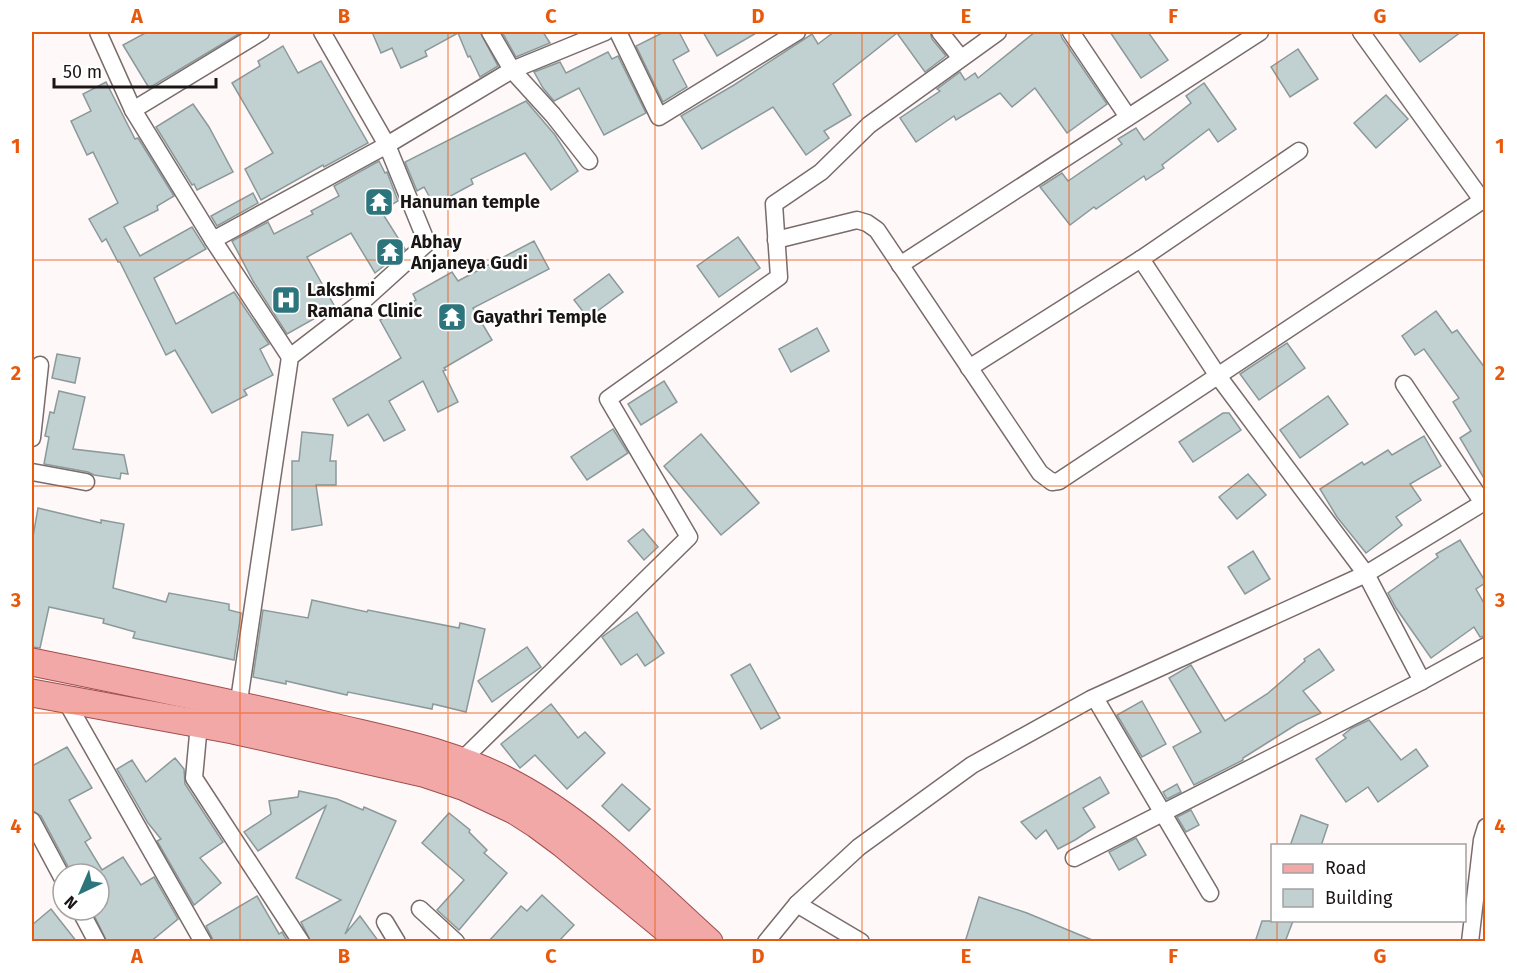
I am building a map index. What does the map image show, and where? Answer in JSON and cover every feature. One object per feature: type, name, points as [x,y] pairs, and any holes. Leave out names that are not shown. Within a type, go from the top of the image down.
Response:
[{"type":"main road","points":[[32,662],[236,717],[465,787],[514,810],[536,824],[562,844],[665,937]]},
{"type":"main road","points":[[32,693],[199,724],[236,717],[442,753],[517,786],[574,821],[709,942]]},
{"type":"street","points":[[98,32],[133,110],[213,240],[290,357],[236,717]]},
{"type":"street","points":[[133,110],[261,32]]},
{"type":"street","points":[[290,357],[364,300],[427,243],[387,145],[322,32]]},
{"type":"street","points":[[490,32],[512,70],[553,114],[589,161]]},
{"type":"street","points":[[213,240],[387,145],[512,70],[605,32]]},
{"type":"street","points":[[618,32],[659,117],[797,32]]},
{"type":"street","points":[[940,32],[960,57]]},
{"type":"street","points":[[461,761],[689,537],[608,399],[779,277],[774,204],[821,172],[869,125],[960,57],[998,32]]},
{"type":"street","points":[[1071,32],[1128,117]]},
{"type":"street","points":[[900,265],[1260,32]]},
{"type":"street","points":[[776,240],[857,220],[877,230],[1040,473],[1052,482],[1059,481],[1484,199],[1361,32]]},
{"type":"street","points":[[969,368],[1141,259],[1299,151]]},
{"type":"street","points":[[1141,259],[1218,376],[1366,574],[1422,681]]},
{"type":"street","points":[[32,438],[40,365]]},
{"type":"street","points":[[765,942],[797,904],[859,847],[972,765],[1095,698],[1366,574],[1484,502],[1404,384]]},
{"type":"street","points":[[32,472],[86,482]]},
{"type":"street","points":[[1074,858],[1422,681],[1485,646]]},
{"type":"street","points":[[1095,698],[1210,893]]},
{"type":"street","points":[[66,700],[203,942]]},
{"type":"street","points":[[199,724],[194,778],[301,942]]},
{"type":"street","points":[[32,821],[54,862]]},
{"type":"street","points":[[1470,942],[1485,827]]},
{"type":"street","points":[[797,904],[861,942]]},
{"type":"street","points":[[420,909],[456,942]]},
{"type":"street","points":[[86,922],[97,942]]},
{"type":"street","points":[[385,922],[398,942]]},
{"type":"building","points":[[147,32],[242,32],[149,88],[123,45]]},
{"type":"building","points":[[372,32],[480,32],[498,66],[480,77],[458,33],[425,51],[427,56],[401,68],[392,48],[381,53]]},
{"type":"building","points":[[502,32],[543,32],[550,43],[516,57]]},
{"type":"building","points":[[664,32],[679,32],[689,51],[673,60],[687,87],[663,102],[636,46]]},
{"type":"building","points":[[703,32],[758,32],[717,56]]},
{"type":"building","points":[[834,32],[930,32],[932,39],[946,56],[925,72],[897,33],[833,84],[851,115],[824,131],[829,138],[806,155],[773,107],[702,149],[681,116],[734,85],[812,34],[818,44]]},
{"type":"building","points":[[1035,32],[1060,32],[1107,104],[1067,133],[1035,88],[1012,107],[1000,93],[956,120],[954,116],[916,142],[900,118],[940,91],[937,89],[960,72],[965,80],[975,73],[978,78]]},
{"type":"building","points":[[1110,32],[1148,32],[1168,60],[1141,78]]},
{"type":"building","points":[[1398,32],[1461,32],[1420,62]]},
{"type":"building","points":[[283,46],[298,73],[321,61],[368,143],[261,200],[245,169],[273,153],[232,83],[260,66],[258,61]]},
{"type":"building","points":[[1298,49],[1318,79],[1290,97],[1271,67]]},
{"type":"building","points":[[608,52],[612,59],[618,56],[646,113],[604,135],[579,88],[554,101],[534,72],[560,62],[566,73]]},
{"type":"building","points":[[106,82],[135,139],[138,138],[174,196],[157,206],[158,210],[124,227],[140,256],[192,227],[206,249],[154,278],[176,324],[234,292],[269,344],[260,349],[273,375],[244,390],[247,395],[212,413],[175,350],[166,355],[120,262],[106,239],[102,242],[89,219],[118,203],[93,152],[87,155],[71,121],[91,111],[83,94]]},
{"type":"building","points":[[1204,83],[1236,129],[1218,142],[1209,129],[1162,165],[1164,168],[1146,180],[1144,176],[1070,225],[1040,187],[1062,173],[1068,181],[1122,144],[1118,139],[1136,128],[1144,140],[1191,103],[1186,96]]},
{"type":"building","points":[[1386,95],[1408,119],[1376,148],[1354,123]]},
{"type":"building","points":[[526,101],[555,135],[578,171],[551,190],[525,153],[471,179],[473,184],[434,205],[424,187],[417,191],[405,162]]},
{"type":"building","points":[[193,104],[209,127],[233,172],[197,190],[156,127]]},
{"type":"building","points":[[379,161],[385,173],[387,172],[398,201],[381,211],[405,249],[375,273],[351,233],[307,257],[335,307],[287,334],[253,281],[232,241],[268,222],[274,234],[313,214],[311,211],[339,196],[334,186]]},
{"type":"building","points":[[253,193],[258,203],[217,226],[211,216]]},
{"type":"building","points":[[738,237],[760,268],[719,297],[697,266]]},
{"type":"building","points":[[534,241],[549,269],[473,308],[492,340],[444,368],[446,370],[443,371],[458,402],[438,412],[423,381],[389,401],[405,430],[384,441],[368,414],[348,426],[333,399],[401,358],[380,320],[416,300],[413,294],[452,272],[458,281]]},
{"type":"building","points":[[609,274],[623,292],[588,318],[574,300]]},
{"type":"building","points":[[1436,311],[1452,333],[1457,330],[1485,368],[1485,480],[1460,438],[1471,431],[1453,402],[1459,398],[1424,349],[1415,355],[1402,336]]},
{"type":"building","points":[[817,328],[829,351],[791,372],[779,349]]},
{"type":"building","points":[[1287,343],[1305,368],[1259,400],[1240,374]]},
{"type":"building","points":[[57,354],[80,358],[75,383],[52,378]]},
{"type":"building","points":[[664,381],[677,402],[641,425],[628,404]]},
{"type":"building","points":[[59,391],[85,397],[73,449],[124,455],[128,474],[121,473],[120,479],[44,464],[49,437],[45,436],[50,412],[54,413]]},
{"type":"building","points":[[1328,396],[1348,424],[1300,458],[1280,430]]},
{"type":"building","points":[[1223,413],[1229,413],[1241,430],[1193,462],[1179,442]]},
{"type":"building","points":[[613,429],[628,453],[587,480],[571,457]]},
{"type":"building","points":[[302,432],[333,435],[330,461],[336,461],[336,485],[316,485],[322,525],[292,530],[292,461],[299,461]]},
{"type":"building","points":[[701,434],[759,503],[721,535],[664,466]]},
{"type":"building","points":[[1424,436],[1441,466],[1410,484],[1421,500],[1396,517],[1402,525],[1366,553],[1337,517],[1320,489],[1362,462],[1364,465],[1388,450],[1392,455]]},
{"type":"building","points":[[1248,474],[1266,495],[1237,519],[1219,497]]},
{"type":"building","points":[[38,508],[101,523],[101,520],[124,524],[113,588],[166,602],[169,593],[229,604],[229,610],[241,613],[234,660],[133,638],[135,632],[103,623],[104,619],[49,607],[40,648],[32,647],[32,542]]},
{"type":"building","points":[[643,529],[658,547],[644,560],[628,541]]},
{"type":"building","points":[[1460,540],[1485,581],[1476,589],[1485,605],[1485,636],[1480,637],[1474,627],[1431,658],[1388,593],[1438,557],[1436,554]]},
{"type":"building","points":[[1253,551],[1270,579],[1245,594],[1228,567]]},
{"type":"building","points":[[312,600],[459,628],[460,623],[485,629],[466,712],[433,704],[432,709],[348,692],[347,695],[286,681],[286,684],[253,677],[263,610],[308,618]]},
{"type":"building","points":[[637,612],[664,653],[645,666],[637,654],[621,665],[602,637]]},
{"type":"building","points":[[527,647],[541,667],[492,702],[478,681]]},
{"type":"building","points":[[1319,649],[1334,670],[1303,691],[1321,713],[1297,724],[1243,760],[1194,785],[1173,747],[1201,732],[1169,678],[1191,665],[1225,721],[1267,694],[1305,661],[1304,659]]},
{"type":"building","points":[[750,664],[780,718],[761,729],[731,675]]},
{"type":"building","points":[[1142,701],[1166,744],[1142,757],[1117,715]]},
{"type":"building","points":[[551,704],[578,738],[585,732],[605,753],[567,789],[535,755],[520,768],[501,744]]},
{"type":"building","points":[[1369,720],[1401,760],[1416,749],[1428,766],[1378,802],[1368,787],[1346,802],[1316,759],[1346,738],[1343,735],[1352,728]]},
{"type":"building","points":[[67,747],[92,788],[69,800],[91,838],[85,842],[97,862],[66,862],[41,816],[32,810],[32,766]]},
{"type":"building","points":[[175,758],[184,769],[185,784],[223,842],[200,858],[221,883],[194,905],[157,841],[161,839],[148,823],[117,769],[132,760],[146,782]]},
{"type":"building","points":[[1100,777],[1109,793],[1083,808],[1095,827],[1075,840],[1058,849],[1046,830],[1036,839],[1021,822]]},
{"type":"building","points":[[622,784],[650,809],[629,831],[602,806]]},
{"type":"building","points":[[1177,784],[1181,792],[1167,799],[1163,792]]},
{"type":"building","points":[[299,791],[337,799],[363,810],[364,807],[396,821],[345,934],[360,916],[379,942],[311,942],[301,922],[341,900],[296,878],[326,806],[258,851],[244,832],[271,814],[269,801],[298,797]]},
{"type":"building","points":[[1191,810],[1199,825],[1186,832],[1177,817]]},
{"type":"building","points":[[449,813],[470,830],[469,832],[487,850],[484,853],[507,873],[459,930],[437,910],[464,880],[422,843]]},
{"type":"building","points":[[1301,815],[1328,825],[1322,844],[1291,844]]},
{"type":"building","points":[[1136,838],[1146,855],[1119,870],[1109,852]]},
{"type":"building","points":[[123,857],[141,885],[154,877],[178,919],[150,942],[107,942],[97,922],[111,922],[111,864]]},
{"type":"building","points":[[542,895],[574,925],[558,942],[488,942],[521,906],[527,911]]},
{"type":"building","points":[[257,896],[279,934],[282,932],[288,942],[214,942],[206,926]]},
{"type":"building","points":[[979,897],[1027,913],[1097,942],[965,942]]},
{"type":"building","points":[[51,909],[51,922],[61,922],[77,942],[32,942],[32,925]]},
{"type":"building","points":[[1262,921],[1293,922],[1285,942],[1255,942]]},
{"type":"place","name":"Hanuman temple","points":[[379,202]]},
{"type":"place","name":"Abhay Anjaneya Gudi","points":[[390,252]]},
{"type":"place","name":"Lakshmi Ramana Clinic","points":[[286,300]]},
{"type":"place","name":"Gayathri Temple","points":[[452,317]]}]
